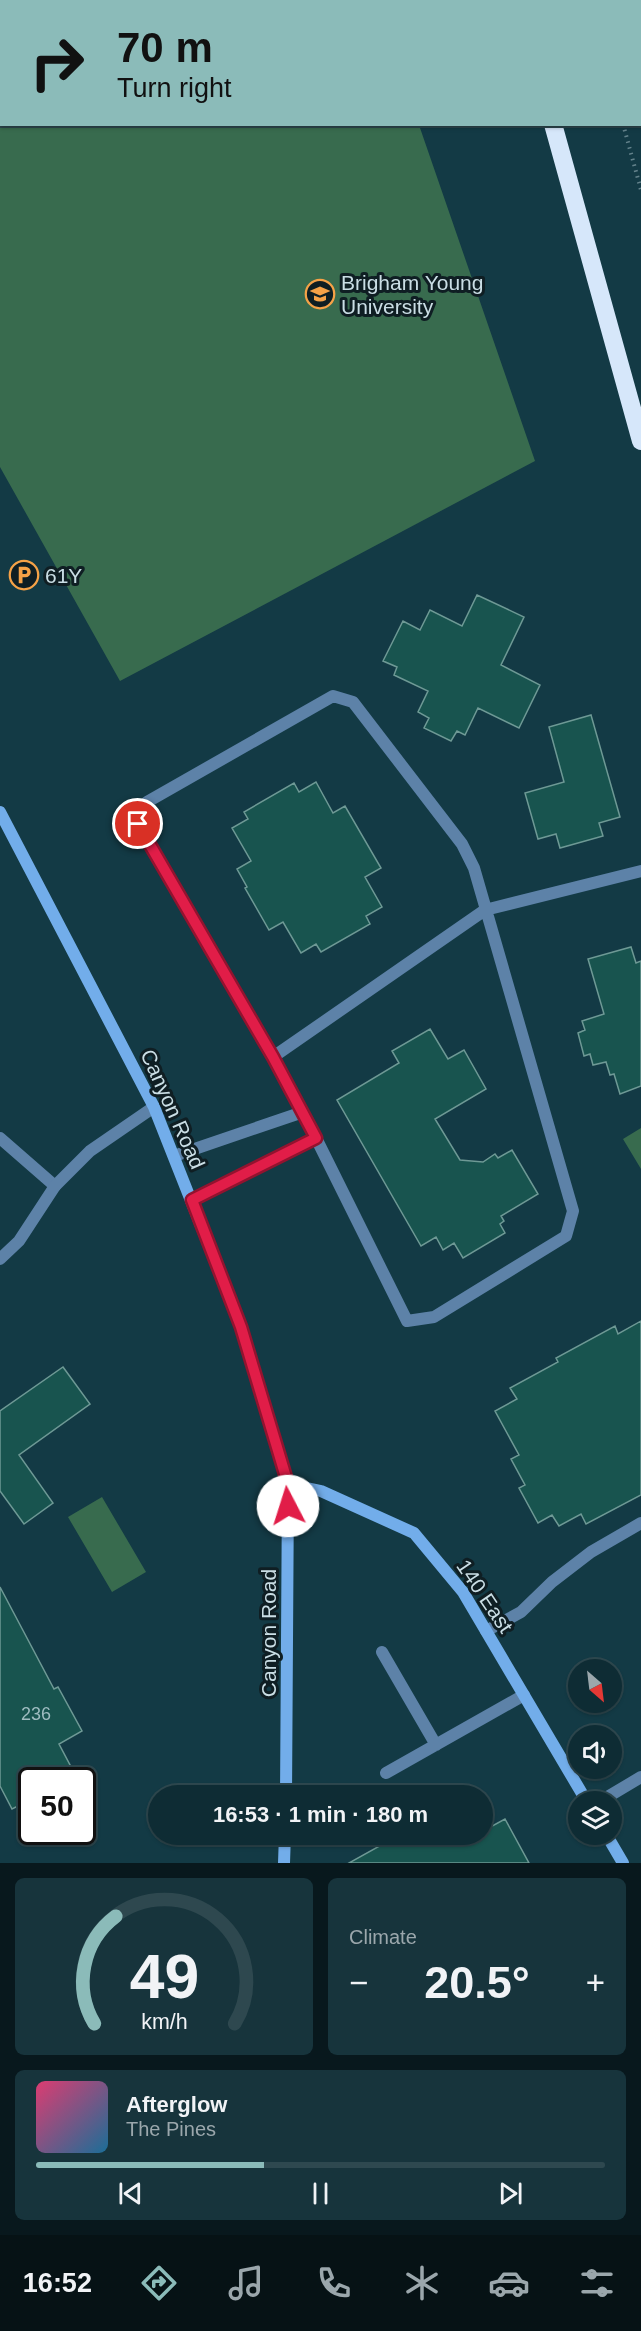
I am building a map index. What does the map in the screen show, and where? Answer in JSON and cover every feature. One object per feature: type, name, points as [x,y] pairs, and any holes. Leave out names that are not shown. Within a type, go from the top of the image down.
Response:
[{"type":"highway","points":[[554,126],[641,441]]},
{"type":"main road","name":"Canyon Road","points":[[0,812],[154,1107],[241,1327],[288,1484],[286,1785]]},
{"type":"main road","name":"140 East","points":[[288,1484],[321,1491],[414,1533],[463,1592],[581,1791]]},
{"type":"main road","points":[[284,1863],[285,1845]]},
{"type":"main road","points":[[612,1845],[623,1863]]},
{"type":"street","points":[[333,696],[353,702],[462,844],[474,868],[573,1211],[566,1236],[434,1317],[407,1321],[303,1112],[273,1057],[138,824],[147,802],[333,696]]},
{"type":"street","points":[[273,1057],[485,910],[641,871]]},
{"type":"street","points":[[0,1259],[19,1241],[55,1186],[90,1151],[154,1107]]},
{"type":"street","points":[[174,1156],[303,1112]]},
{"type":"street","points":[[0,1138],[55,1186]]},
{"type":"street","points":[[192,1200],[316,1138]]},
{"type":"street","points":[[486,1631],[521,1612],[552,1582],[591,1552],[641,1523]]},
{"type":"street","points":[[382,1652],[436,1745]]},
{"type":"street","points":[[386,1773],[524,1695]]},
{"type":"street","points":[[617,1791],[641,1777]]},
{"type":"path","points":[[624,126],[641,190]]},
{"type":"green space","name":"Brigham Young University","points":[[0,126],[419,126],[535,461],[120,681],[0,467]]},
{"type":"green space","points":[[641,1128],[641,1169],[623,1139]]},
{"type":"green space","points":[[102,1497],[146,1572],[112,1592],[68,1517]]},
{"type":"building","points":[[477,595],[524,617],[501,665],[540,685],[519,728],[478,708],[465,735],[457,731],[451,741],[424,728],[429,718],[418,712],[428,691],[394,675],[397,667],[383,661],[403,621],[420,630],[430,610],[462,626]]},
{"type":"building","points":[[591,715],[620,817],[599,823],[603,836],[560,848],[556,834],[538,839],[525,793],[564,782],[549,727]]},
{"type":"building","points":[[316,782],[333,813],[345,806],[381,868],[365,877],[382,907],[366,916],[370,924],[321,952],[316,944],[301,953],[283,922],[269,930],[245,888],[247,887],[237,869],[251,861],[232,828],[248,819],[244,812],[294,783],[299,792]]},
{"type":"building","points":[[631,947],[636,963],[641,961],[641,1086],[620,1094],[614,1074],[610,1075],[606,1062],[593,1065],[590,1054],[584,1056],[578,1033],[585,1030],[582,1021],[604,1014],[588,959]]},
{"type":"building","points":[[430,1029],[448,1059],[464,1050],[486,1089],[435,1119],[460,1160],[483,1162],[495,1154],[498,1158],[512,1150],[538,1194],[501,1216],[504,1221],[500,1224],[505,1233],[463,1258],[454,1243],[443,1250],[436,1237],[421,1246],[337,1100],[399,1063],[392,1051]]},
{"type":"building","points":[[641,1321],[641,1495],[586,1524],[581,1514],[559,1526],[552,1515],[538,1523],[519,1488],[525,1485],[511,1459],[519,1455],[495,1411],[517,1399],[510,1388],[558,1362],[556,1358],[615,1326],[618,1334]]},
{"type":"building","points":[[63,1367],[90,1404],[19,1455],[53,1503],[24,1524],[0,1491],[0,1411]]},
{"type":"building","points":[[0,1587],[54,1689],[58,1687],[82,1731],[59,1744],[71,1767],[18,1767],[18,1806],[12,1809],[0,1786]]},
{"type":"building","points":[[505,1819],[529,1863],[349,1863],[381,1845],[493,1845],[493,1826]]},
{"type":"place","name":"Brigham Young University","points":[[320,294]]},
{"type":"place","name":"61Y","points":[[24,575]]},
{"type":"route","points":[[138,824],[273,1057],[316,1138],[192,1200],[241,1327],[288,1484],[288,1506]]}]
